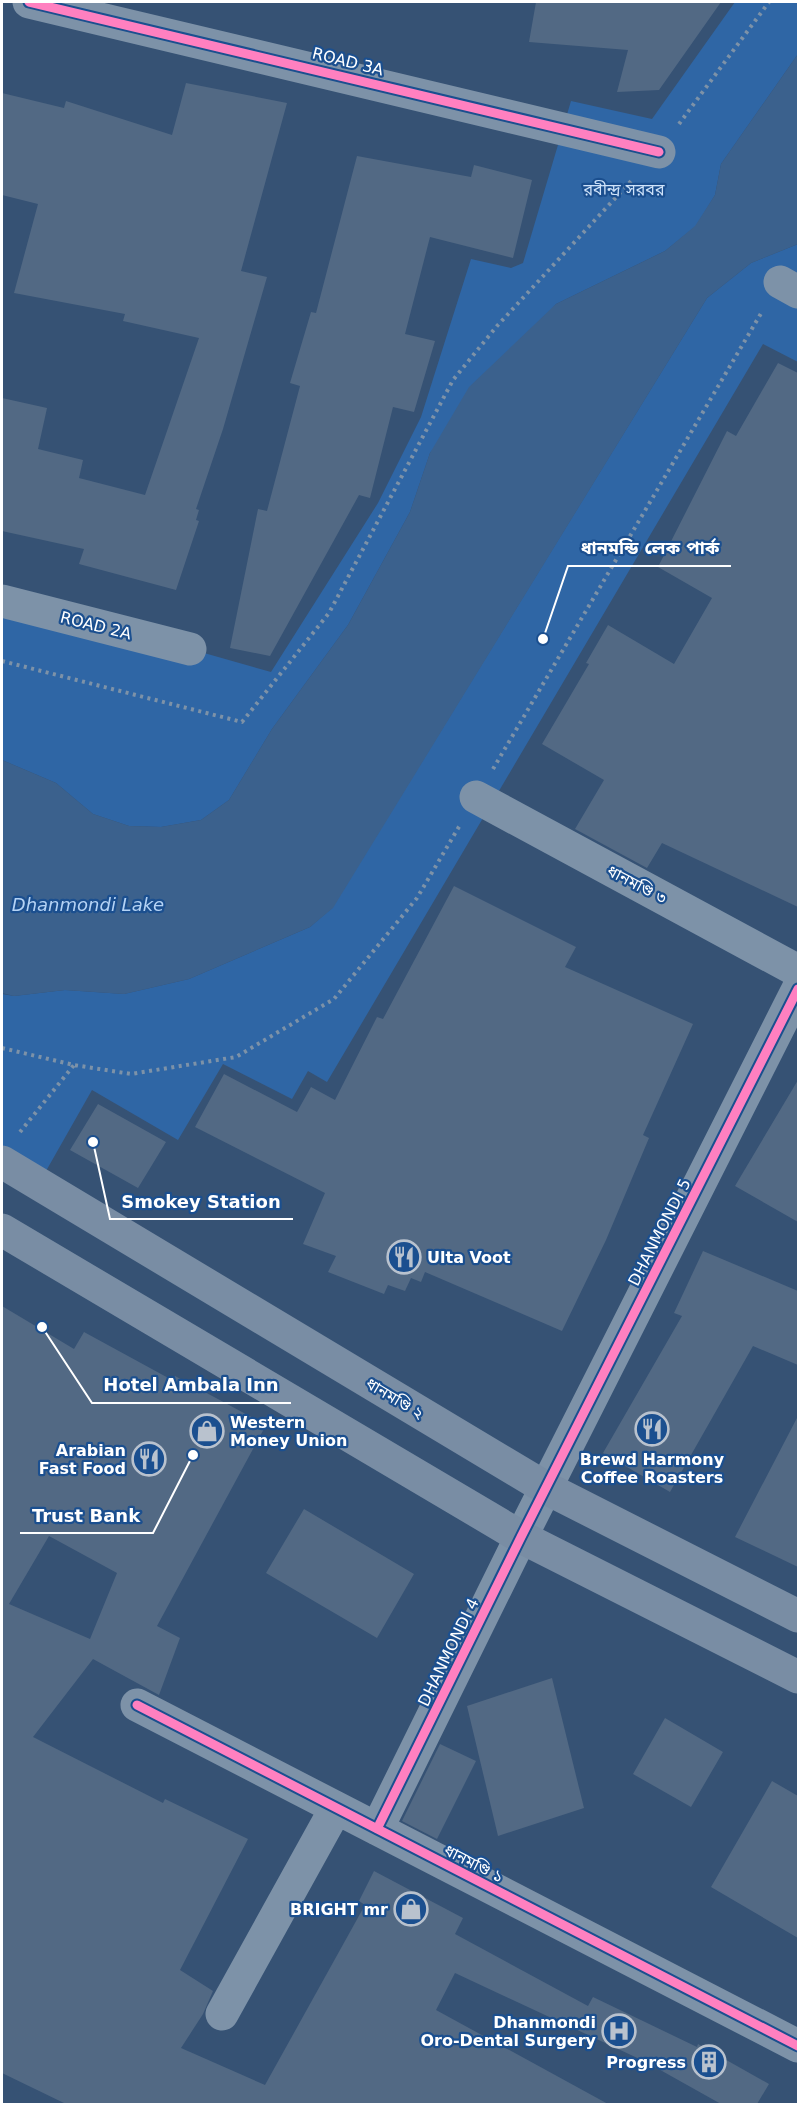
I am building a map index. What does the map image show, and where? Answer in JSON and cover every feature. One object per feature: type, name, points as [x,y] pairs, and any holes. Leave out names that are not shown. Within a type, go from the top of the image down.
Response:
[{"type":"main road","name":"ধানমণ্ডি ২","points":[[9,1149],[546,1488],[798,1616]]},
{"type":"main road","points":[[2,1230],[521,1537],[798,1677]]},
{"type":"street","name":"ROAD 3A","points":[[29,2],[659,152]]},
{"type":"street","name":"ROAD 2A","points":[[2,600],[190,649]]},
{"type":"street","name":"ধানমণ্ডি ৩","points":[[476,797],[798,971]]},
{"type":"street","name":"DHANMONDI 5","points":[[546,1488],[798,989]]},
{"type":"street","name":"DHANMONDI 4","points":[[377,1829],[546,1488]]},
{"type":"street","name":"ধানমণ্ডি ১","points":[[137,1705],[798,2046]]},
{"type":"street","points":[[222,2014],[336,1808]]},
{"type":"path","points":[[2,661],[242,723],[329,613],[453,380],[497,326],[659,152],[769,2]]},
{"type":"path","points":[[2,1048],[74,1065],[131,1074],[236,1057],[334,999],[417,898],[476,797],[789,287]]},
{"type":"path","points":[[9,1149],[74,1065]]},
{"type":"green space","name":"রবীন্দ্র সরবর","points":[[735,2],[798,2],[798,54],[721,164],[715,195],[696,226],[665,251],[556,304],[430,453],[410,512],[348,625],[272,729],[229,800],[201,820],[161,827],[129,826],[93,814],[56,783],[2,760],[2,604],[190,649],[271,672],[378,503],[421,417],[471,259],[511,268],[523,263],[571,101],[652,119]]},
{"type":"green space","points":[[798,244],[798,362],[763,344],[327,1082],[308,1071],[292,1099],[223,1064],[178,1140],[92,1090],[46,1171],[2,1147],[2,994],[14,996],[65,990],[124,994],[189,979],[310,927],[332,908],[707,298],[751,263]]},
{"type":"water","name":"Dhanmondi Lake","points":[[798,54],[798,244],[751,263],[707,298],[333,908],[310,927],[189,979],[124,994],[65,990],[14,996],[2,993],[2,760],[56,783],[93,814],[129,826],[161,827],[201,820],[229,800],[272,729],[348,625],[410,512],[430,453],[469,387],[556,304],[665,251],[695,226],[715,195],[721,164]]},
{"type":"building","points":[[536,2],[721,2],[659,90],[617,92],[628,50],[529,42]]},
{"type":"building","points":[[186,83],[287,103],[241,271],[267,277],[223,429],[196,509],[199,510],[196,520],[199,521],[176,590],[79,564],[84,549],[2,531],[2,398],[47,408],[38,449],[83,460],[79,478],[145,495],[199,338],[123,321],[125,314],[14,293],[38,204],[2,195],[2,93],[64,108],[66,101],[172,135]]},
{"type":"building","points":[[357,156],[471,177],[474,165],[532,180],[513,258],[430,237],[405,334],[435,341],[414,412],[393,407],[370,498],[359,495],[270,656],[230,648],[258,509],[267,511],[300,386],[290,383],[311,312],[316,313]]},
{"type":"building","points":[[778,363],[798,373],[798,907],[662,843],[647,868],[575,829],[604,780],[542,744],[589,664],[586,663],[608,625],[674,664],[712,598],[658,567],[727,431],[736,436]]},
{"type":"building","points":[[454,886],[576,947],[565,967],[693,1024],[643,1135],[649,1138],[606,1240],[562,1331],[425,1272],[421,1282],[411,1278],[405,1291],[388,1285],[384,1294],[328,1272],[336,1256],[303,1244],[325,1193],[195,1127],[224,1074],[297,1112],[311,1087],[335,1100],[377,1017],[383,1019]]},
{"type":"building","points":[[798,1080],[798,1222],[735,1186]]},
{"type":"building","points":[[98,1104],[166,1142],[138,1188],[70,1150]]},
{"type":"building","points":[[703,1251],[798,1291],[798,1365],[753,1346],[670,1492],[603,1453],[682,1316],[674,1313]]},
{"type":"building","points":[[2,1306],[74,1349],[84,1332],[172,1380],[175,1376],[266,1425],[157,1626],[180,1638],[159,1695],[93,1659],[33,1737],[163,1803],[165,1799],[248,1839],[180,1970],[213,1991],[203,2014],[181,2048],[265,2085],[365,1905],[359,1901],[374,1871],[463,1918],[455,1934],[588,2006],[593,1997],[697,2047],[698,2044],[769,2084],[757,2104],[721,2104],[646,2062],[455,1973],[436,2010],[608,2104],[66,2104],[2,2073]],"holes":[[[49,1536],[117,1573],[90,1639],[9,1604]]]},
{"type":"building","points":[[798,1416],[798,1567],[735,1537]]},
{"type":"building","points":[[304,1509],[414,1574],[377,1638],[266,1573]]},
{"type":"building","points":[[552,1678],[584,1808],[498,1836],[467,1706]]},
{"type":"building","points":[[665,1718],[723,1752],[691,1807],[633,1774]]},
{"type":"building","points":[[440,1744],[476,1761],[437,1839],[402,1821]]},
{"type":"building","points":[[772,1781],[798,1796],[798,1938],[711,1887]]},
{"type":"cycle path","points":[[29,2],[659,152]]},
{"type":"cycle path","points":[[377,1829],[521,1537],[798,989]]},
{"type":"cycle path","points":[[137,1705],[798,2046]]},
{"type":"place","name":"ধানমন্ডি লেক পার্ক","points":[[543,639]]},
{"type":"place","name":"Smokey Station","points":[[93,1142]]},
{"type":"place","name":"Ulta Voot","points":[[404,1257]]},
{"type":"place","name":"Hotel Ambala Inn","points":[[42,1327]]},
{"type":"place","name":"Brewd Harmony Coffee Roasters","points":[[652,1429]]},
{"type":"place","name":"Western Money Union","points":[[207,1431]]},
{"type":"place","name":"Trust Bank","points":[[193,1455]]},
{"type":"place","name":"Arabian Fast Food","points":[[149,1459]]},
{"type":"place","name":"BRIGHT mr","points":[[411,1909]]},
{"type":"place","name":"Dhanmondi Oro-Dental Surgery","points":[[619,2031]]},
{"type":"place","name":"Progress","points":[[709,2062]]}]
